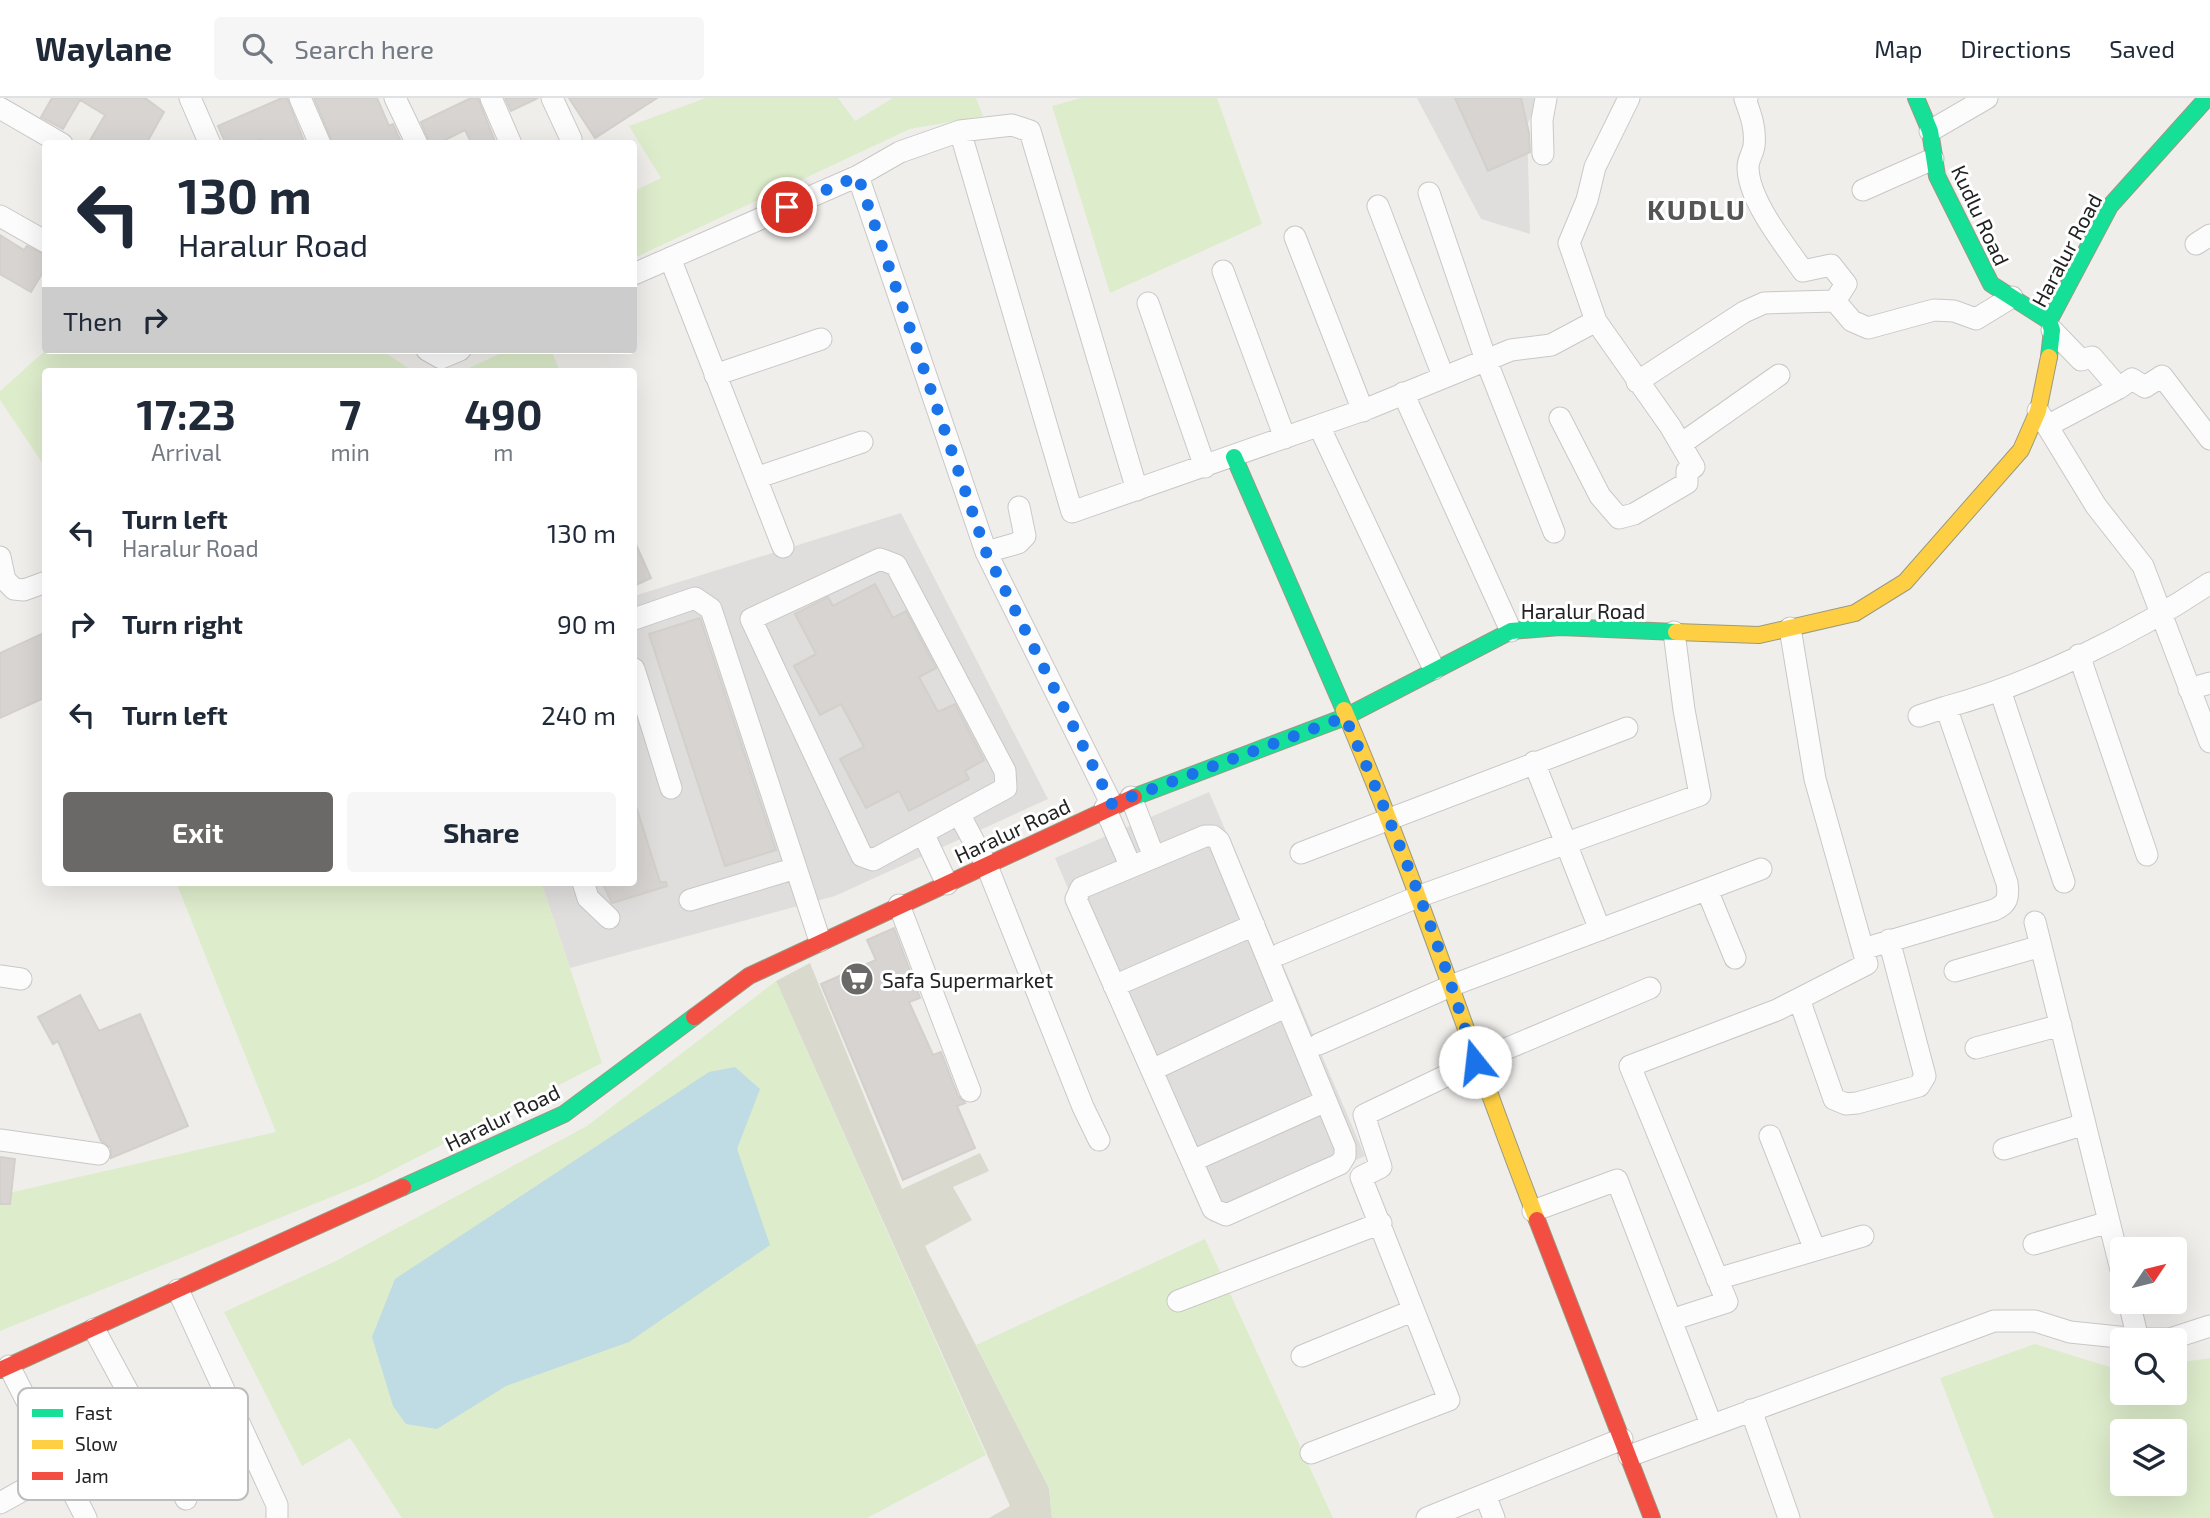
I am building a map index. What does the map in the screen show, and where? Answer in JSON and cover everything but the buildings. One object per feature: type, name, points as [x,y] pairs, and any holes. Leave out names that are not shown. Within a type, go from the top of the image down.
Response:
[{"type":"street","points":[[171,98],[193,106],[208,140]]},
{"type":"street","points":[[300,98],[318,140]]},
{"type":"street","points":[[395,98],[415,140]]},
{"type":"street","points":[[491,98],[509,140]]},
{"type":"street","points":[[552,98],[571,139]]},
{"type":"street","points":[[1543,154],[1542,120],[1546,98]]},
{"type":"street","points":[[1560,418],[1600,496],[1619,518],[1634,514],[1687,483],[1687,471],[1694,467],[1596,321],[1569,243],[1587,200],[1595,167],[1629,98]]},
{"type":"street","points":[[1747,98],[1745,99],[1754,124],[1754,148],[1748,166],[1750,181],[1766,216],[1803,271],[1831,265],[1846,284],[1835,302]]},
{"type":"street","name":"Kudlu Road","points":[[1916,98],[1930,131],[1937,176],[1991,285],[2051,326]]},
{"type":"street","points":[[1930,131],[1987,98]]},
{"type":"street","name":"Haralur Road","points":[[5,1368],[564,1114],[749,976],[820,941],[987,866],[1116,803],[1345,717],[1511,631],[1560,627],[1759,635],[1855,613],[1905,582],[2021,450],[2042,419],[2051,326],[2110,206],[2207,98]]},
{"type":"street","points":[[0,108],[55,140]]},
{"type":"street","points":[[637,273],[858,176],[900,152],[960,131],[1012,125],[1030,131],[1137,490]]},
{"type":"street","points":[[960,131],[1072,512],[1363,411],[1511,350],[1551,345],[1596,321]]},
{"type":"street","points":[[1863,190],[1933,159]]},
{"type":"street","points":[[858,176],[986,552],[1116,803],[1154,857]]},
{"type":"street","points":[[1429,193],[1486,360],[1554,532]]},
{"type":"street","points":[[1378,206],[1443,376]]},
{"type":"street","points":[[0,216],[42,240]]},
{"type":"street","points":[[1295,237],[1363,411]]},
{"type":"street","points":[[670,258],[783,547]]},
{"type":"street","points":[[1223,271],[1285,438]]},
{"type":"street","points":[[1637,382],[1744,312],[1764,303],[1835,302],[1852,321],[1868,328],[1934,310],[1954,311],[1961,316],[1976,318],[2011,297]]},
{"type":"street","points":[[1148,303],[1205,467]]},
{"type":"street","points":[[2051,326],[2081,360],[2091,357],[2119,388]]},
{"type":"street","points":[[715,375],[821,339]]},
{"type":"street","points":[[434,354],[441,358],[450,354]]},
{"type":"street","points":[[1681,444],[1779,375]]},
{"type":"street","points":[[2210,439],[2162,376],[2145,387],[2132,379],[2119,388],[2042,419],[2096,506],[2143,566],[2210,742]]},
{"type":"street","points":[[1403,393],[1511,631]]},
{"type":"street","points":[[1319,426],[1434,669]]},
{"type":"street","points":[[756,478],[862,442]]},
{"type":"street","points":[[1234,457],[1390,818],[1453,985],[1475,1062],[1652,1518]]},
{"type":"street","points":[[986,552],[1018,543],[1025,536],[1019,507]]},
{"type":"street","points":[[0,557],[5,580],[14,589],[42,583]]},
{"type":"street","points":[[880,559],[896,565],[1005,771],[1006,788],[923,833],[873,860],[862,856],[751,619],[880,559]]},
{"type":"street","points":[[1920,716],[2000,690],[2079,654],[2162,615],[2210,583]]},
{"type":"street","points":[[637,618],[695,598],[711,609],[820,941]]},
{"type":"street","points":[[1671,1320],[1727,1302],[1630,1066],[1799,999],[1867,964],[1815,779],[1790,628]]},
{"type":"street","points":[[1280,954],[1420,896],[1700,795],[1684,710],[1674,632]]},
{"type":"street","points":[[2079,654],[2147,855]]},
{"type":"street","points":[[637,679],[671,788]]},
{"type":"street","points":[[2189,689],[2210,683]]},
{"type":"street","points":[[2000,690],[2064,883]]},
{"type":"street","points":[[1863,949],[1994,910],[2004,905],[2009,896],[2007,883],[1946,707]]},
{"type":"street","points":[[1301,853],[1627,728]]},
{"type":"street","points":[[1534,762],[1601,930]]},
{"type":"street","points":[[1116,803],[1131,867]]},
{"type":"street","points":[[959,814],[987,866],[1083,1107],[1099,1140]]},
{"type":"street","points":[[923,833],[947,884]]},
{"type":"street","points":[[1213,836],[1219,841],[1345,1147],[1345,1156],[1340,1164],[1226,1215],[1213,1209],[1076,899],[1077,892],[1131,867],[1213,836]]},
{"type":"street","points":[[690,900],[796,868]]},
{"type":"street","points":[[1319,1044],[1453,985],[1761,869]]},
{"type":"street","points":[[584,886],[588,898],[609,918]]},
{"type":"street","points":[[1707,891],[1735,958]]},
{"type":"street","points":[[899,905],[970,1091]]},
{"type":"street","points":[[2035,922],[2113,1237]]},
{"type":"street","points":[[1114,986],[1254,925]]},
{"type":"street","points":[[1799,999],[1834,1099],[1846,1104],[1857,1103],[1919,1086],[1925,1076],[1889,940]]},
{"type":"street","points":[[1955,971],[2041,946]]},
{"type":"street","points":[[1311,1453],[1449,1400],[1361,1177],[1381,1167],[1364,1115],[1475,1062],[1650,988]]},
{"type":"street","points":[[1152,1070],[1287,1006]]},
{"type":"street","points":[[1976,1048],[2061,1025]]},
{"type":"street","points":[[1192,1161],[1326,1101]]},
{"type":"street","points":[[2004,1149],[2085,1124]]},
{"type":"street","points":[[1770,1136],[1815,1250]]},
{"type":"street","points":[[0,1140],[99,1154]]},
{"type":"street","points":[[1533,1211],[1617,1180],[1711,1424]]},
{"type":"street","points":[[2034,1244],[2109,1222]]},
{"type":"street","points":[[1178,1301],[1381,1223]]},
{"type":"street","points":[[1717,1279],[1863,1236]]},
{"type":"street","points":[[178,1290],[223,1388]]},
{"type":"street","points":[[1302,1356],[1412,1311]]},
{"type":"street","points":[[1427,1518],[1485,1494],[1625,1447],[1711,1424],[1994,1321],[2035,1321],[2070,1332],[2110,1336]]},
{"type":"street","points":[[2187,1333],[2210,1326]]},
{"type":"street","points":[[94,1329],[126,1388]]},
{"type":"street","points":[[5,1368],[18,1391]]},
{"type":"street","points":[[1751,1410],[1789,1518]]},
{"type":"street","points":[[248,1444],[276,1505],[277,1518]]},
{"type":"street","points":[[0,1503],[18,1493]]},
{"type":"street","points":[[1485,1494],[1494,1518]]},
{"type":"street","points":[[77,1500],[86,1518]]},
{"type":"shaded area","points":[[1417,98],[1540,98],[1527,125],[1530,234],[1481,219]]},
{"type":"shaded area","points":[[901,513],[1048,799],[835,896],[570,968],[542,886],[637,886],[637,595]]},
{"type":"shaded area","points":[[1209,792],[1365,1156],[1211,1222],[1055,858]]},
{"type":"shaded area","points":[[810,963],[902,1189],[980,1153],[989,1171],[953,1187],[972,1220],[925,1246],[1049,1488],[1052,1518],[989,1518],[1010,1506],[776,981]]},
{"type":"green space","points":[[706,98],[838,98],[855,121],[893,98],[976,98],[983,116],[910,129],[637,257],[637,190],[661,178],[629,126]]},
{"type":"green space","points":[[1081,98],[1217,98],[1262,224],[1110,293],[1052,106]]},
{"type":"green space","points":[[42,354],[387,354],[408,368],[42,368],[42,463],[0,400],[0,391]]},
{"type":"green space","points":[[499,354],[553,354],[559,368],[469,368]]},
{"type":"green space","points":[[178,886],[542,886],[602,1063],[371,1181],[0,1331],[0,1195],[276,1132]]},
{"type":"green space","points":[[776,981],[986,1455],[867,1518],[402,1518],[350,1438],[302,1466],[224,1312],[334,1262],[587,1126]]},
{"type":"green space","points":[[1205,1239],[1333,1518],[1052,1518],[1049,1488],[976,1345]]},
{"type":"green space","points":[[2035,1344],[2110,1367],[2110,1405],[2187,1405],[2187,1361],[2210,1358],[2210,1518],[1994,1518],[1940,1378]]},
{"type":"water","points":[[735,1067],[760,1089],[737,1149],[770,1245],[629,1342],[506,1386],[437,1429],[406,1424],[393,1406],[372,1337],[395,1279],[709,1072]]},
{"type":"traffic: fast","points":[[1916,98],[1930,131],[1937,176],[1991,284],[2049,321]]},
{"type":"traffic: fast","points":[[2049,357],[2052,330],[2049,321],[2110,206],[2207,98]]},
{"type":"traffic: fast","points":[[1234,457],[1344,710]]},
{"type":"traffic: fast","points":[[1134,797],[1345,717],[1511,631],[1560,627],[1676,632]]},
{"type":"traffic: fast","points":[[403,1187],[564,1114],[694,1017]]},
{"type":"traffic: slow","points":[[1676,632],[1759,635],[1855,613],[1905,582],[2021,450],[2038,411],[2049,357]]},
{"type":"traffic: slow","points":[[1344,710],[1395,837],[1537,1220]]},
{"type":"traffic: jam","points":[[694,1017],[749,976],[1134,797]]},
{"type":"traffic: jam","points":[[0,1370],[403,1187]]},
{"type":"traffic: jam","points":[[1537,1220],[1652,1518]]},
{"type":"place","name":"Safa Supermarket","points":[[857,979]]},
{"type":"district","name":"KUDLU","points":[[1697,209]]},
{"type":"route","points":[[787,207],[858,176],[986,552],[1112,804],[1345,717],[1390,818],[1420,896],[1453,985],[1475,1062]]}]
